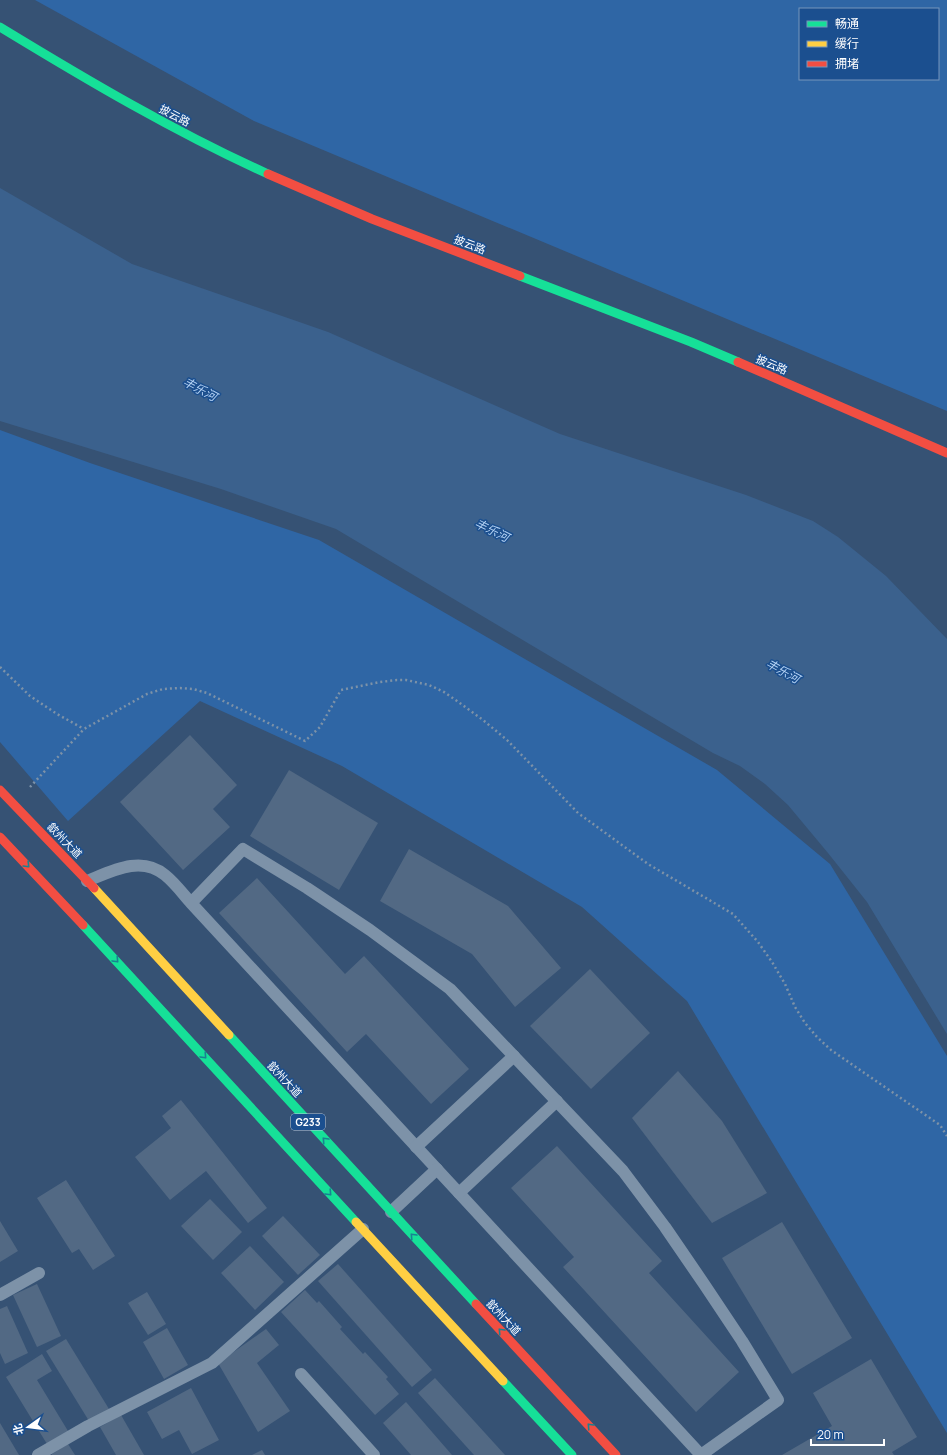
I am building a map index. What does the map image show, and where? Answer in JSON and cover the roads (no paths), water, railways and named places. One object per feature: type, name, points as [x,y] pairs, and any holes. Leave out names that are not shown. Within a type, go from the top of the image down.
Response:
[{"type":"main road","name":"披云路","points":[[0,27],[91,82],[164,123],[232,158],[302,190],[372,219],[691,342],[947,453]]},
{"type":"main road","name":"歙州大道","points":[[0,790],[87,881],[390,1212],[616,1455]]},
{"type":"main road","name":"G233","points":[[0,837],[75,916],[569,1454]]},
{"type":"lane","points":[[87,881],[124,867],[134,865],[144,865],[166,875],[191,903],[416,1147],[701,1455],[778,1400],[742,1341],[665,1227],[623,1171],[514,1056],[444,985],[370,930],[307,888],[243,849],[191,903]]},
{"type":"lane","points":[[416,1147],[514,1056]]},
{"type":"lane","points":[[459,1193],[557,1101]]},
{"type":"lane","points":[[390,1212],[437,1169]]},
{"type":"lane","points":[[38,1455],[88,1426],[212,1362],[362,1229]]},
{"type":"lane","points":[[0,1295],[39,1273]]},
{"type":"lane","points":[[301,1374],[374,1455]]},
{"type":"water","name":"丰乐河","points":[[0,188],[132,264],[328,332],[560,434],[746,495],[813,521],[838,537],[886,576],[947,639],[947,1034],[867,902],[788,805],[765,784],[740,766],[713,753],[336,529],[221,489],[0,421]]}]
